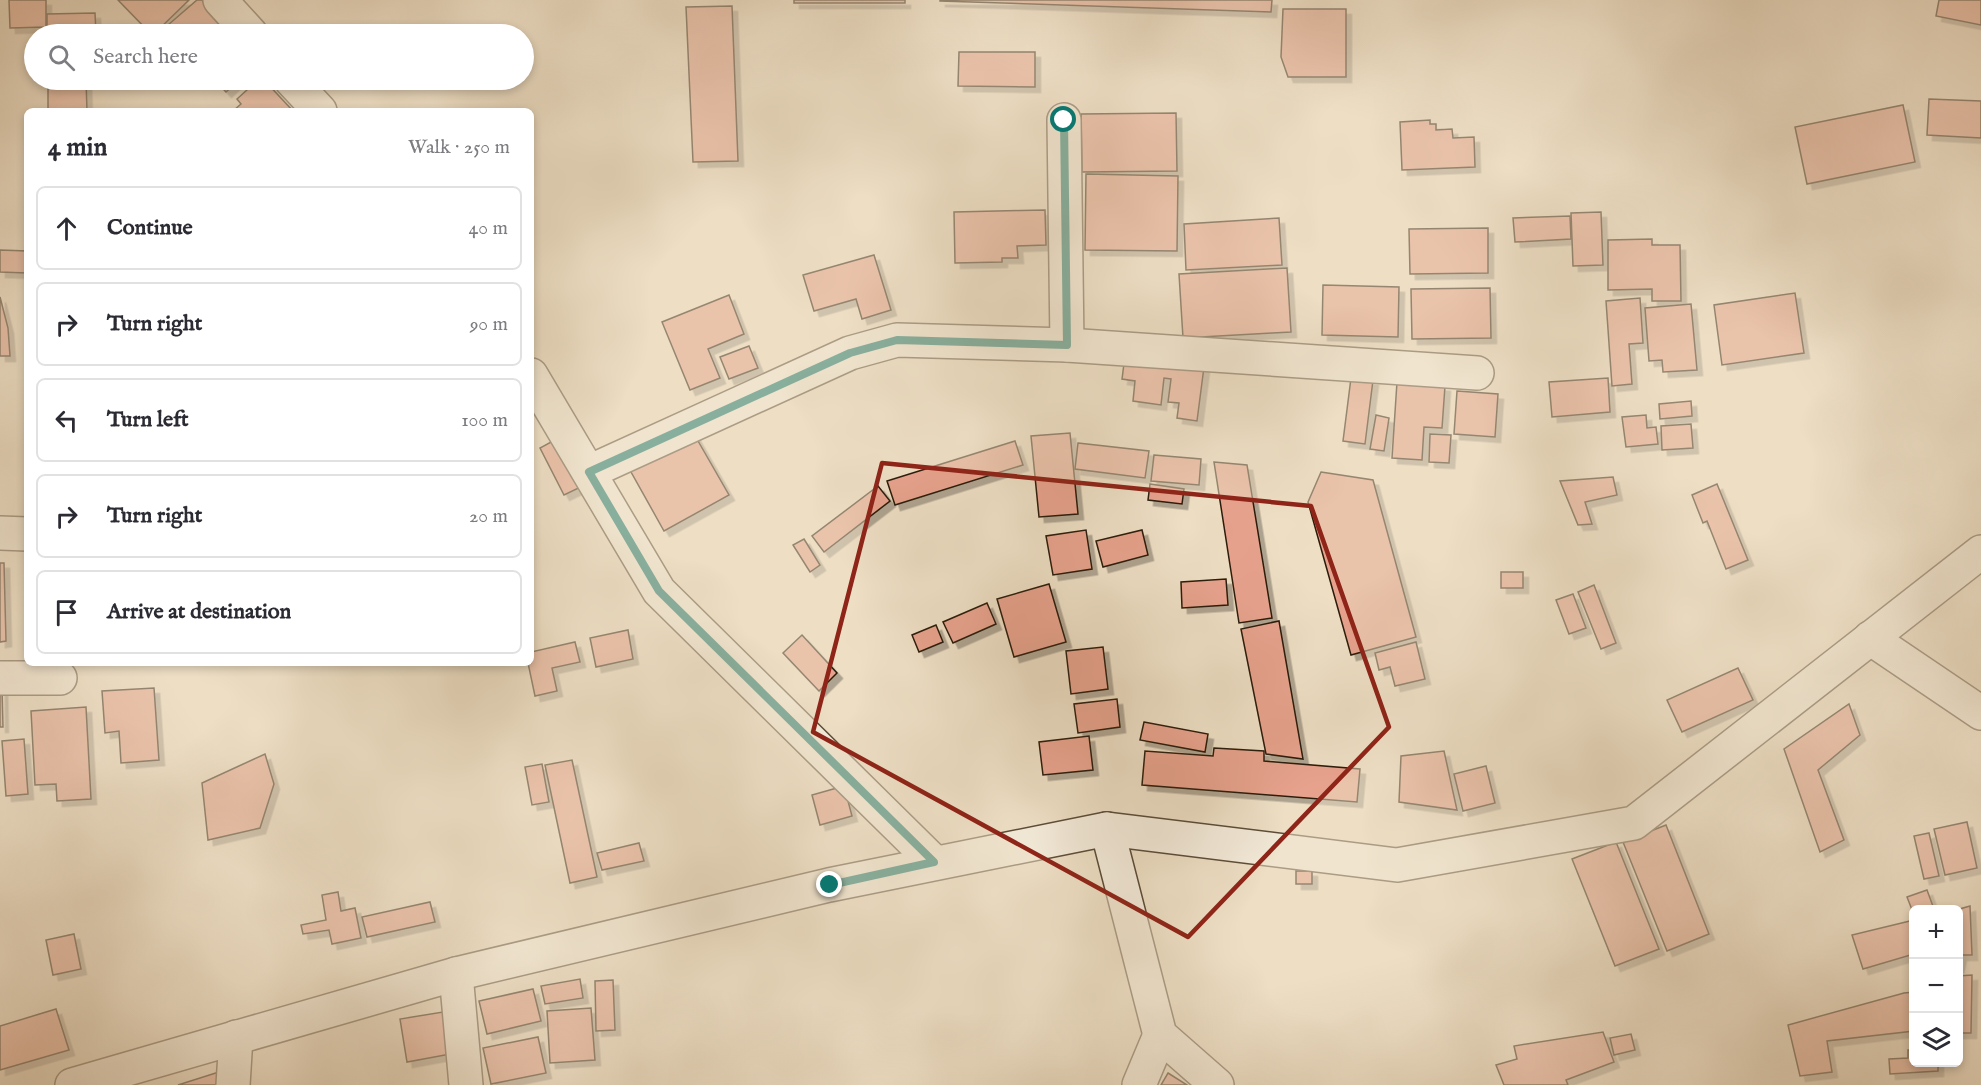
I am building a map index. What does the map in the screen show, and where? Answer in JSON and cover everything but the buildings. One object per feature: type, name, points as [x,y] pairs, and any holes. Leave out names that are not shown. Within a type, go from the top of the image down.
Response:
[{"type":"street","points":[[219,0],[242,24]]},
{"type":"street","points":[[300,90],[317,108]]},
{"type":"street","points":[[1064,120],[1067,345]]},
{"type":"street","points":[[589,472],[850,353],[897,340],[1067,345],[1477,373]]},
{"type":"street","points":[[534,380],[659,591],[934,862]]},
{"type":"street","points":[[0,533],[24,534]]},
{"type":"street","points":[[72,1085],[456,974],[830,885],[934,862],[1107,829],[1397,865],[1634,823],[1981,552]]},
{"type":"street","points":[[1870,638],[1981,713]]},
{"type":"street","points":[[0,678],[60,678]]},
{"type":"street","points":[[1107,829],[1160,1035],[1217,1085]]},
{"type":"street","points":[[456,974],[466,1085]]},
{"type":"street","points":[[1139,1085],[1160,1035]]},
{"type":"street","points":[[233,1085],[236,1037]]},
{"type":"highlighted area","points":[[882,463],[1311,506],[1389,727],[1188,937],[813,732]]},
{"type":"route","points":[[830,885],[934,862],[659,591],[589,472],[850,353],[897,340],[1067,345],[1064,120]]}]
